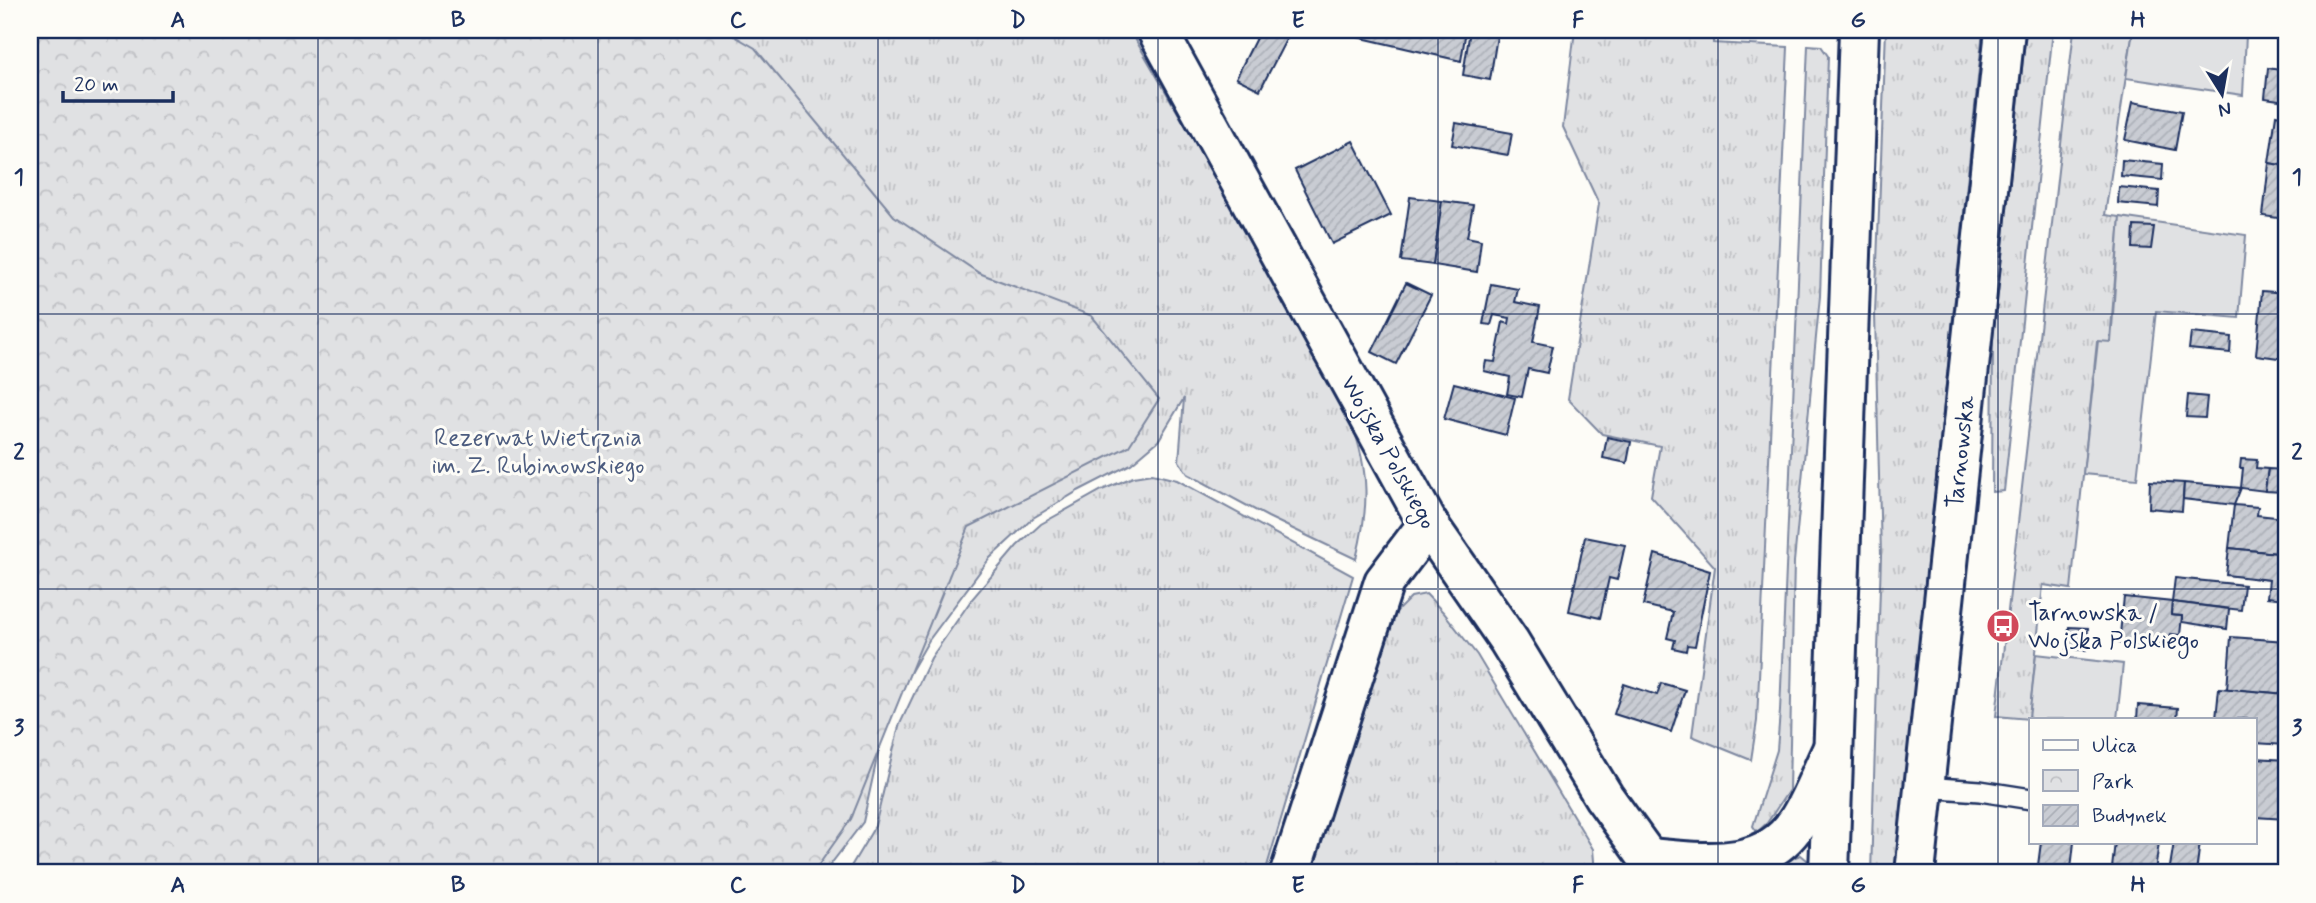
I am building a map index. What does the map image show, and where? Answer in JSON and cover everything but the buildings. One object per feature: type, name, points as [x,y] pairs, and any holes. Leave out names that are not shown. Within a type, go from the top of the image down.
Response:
[{"type":"main road","name":"Wojska Polskiego","points":[[1157,30],[1428,524],[1508,641],[1604,797],[1655,866],[1729,862],[1764,854],[1797,822],[1833,748]]},
{"type":"main road","points":[[1829,873],[1859,30]]},
{"type":"main road","name":"Tarnowska","points":[[1915,873],[2005,30]]},
{"type":"main road","points":[[1290,873],[1384,582],[1428,524]]},
{"type":"lane","points":[[1924,787],[1980,791],[2029,799]]},
{"type":"green space","name":"Rezerwat Wietrznia im. Z. Rubinowskiego","points":[[30,30],[1130,30],[1265,263],[1351,421],[1362,457],[1366,490],[1356,559],[1268,517],[1188,474],[1179,461],[1184,398],[1158,441],[1131,464],[1033,518],[990,558],[929,640],[887,713],[863,822],[824,873],[30,873]]},
{"type":"green space","name":"Rezerwat Wietrznia im. Z. Rubinowskiego","points":[[30,30],[724,30],[755,48],[894,216],[979,273],[1092,316],[1159,399],[1129,446],[969,527],[851,819],[813,873],[30,873]]},
{"type":"green space","points":[[1575,30],[1713,30],[1713,43],[1788,47],[1757,721],[1751,760],[1692,736],[1715,567],[1651,496],[1660,446],[1602,434],[1568,399],[1599,204],[1563,127]]},
{"type":"green space","points":[[1886,30],[1983,30],[1895,873],[1871,873],[1881,556],[1875,314]]},
{"type":"green space","points":[[2026,30],[2053,30],[2004,491],[1992,492],[1993,338]]},
{"type":"green space","points":[[2074,30],[2133,30],[2105,215],[2120,217],[2110,342],[2097,342],[2071,589],[2043,585],[2029,719],[1996,716]]},
{"type":"green space","points":[[2133,30],[2198,30],[2246,35],[2243,95],[2126,78]]},
{"type":"green space","points":[[2198,30],[2260,30],[2259,36]]},
{"type":"green space","points":[[1808,45],[1821,46],[1828,56],[1820,296],[1794,562],[1789,790],[1767,823],[1757,832],[1753,826],[1777,750],[1780,711]]},
{"type":"green space","points":[[2120,217],[2246,235],[2239,318],[2156,311],[2137,479],[2083,474],[2098,341],[2111,342]]},
{"type":"green space","points":[[1152,474],[1177,480],[1353,576],[1265,873],[1036,873],[992,865],[913,873],[847,873],[875,826],[899,726],[931,658],[972,599],[1017,546],[1041,524],[1102,490],[1133,477]]},
{"type":"green space","points":[[1426,594],[1477,655],[1593,849],[1595,873],[1312,873],[1393,615],[1411,597]]},
{"type":"green space","points":[[2036,654],[2123,664],[2117,718],[2029,718]]},
{"type":"green space","points":[[1801,855],[1807,860],[1807,873],[1773,873],[1795,857]]},
{"type":"place","name":"Tarnowska / Wojska Polskiego","points":[[2003,626]]}]
